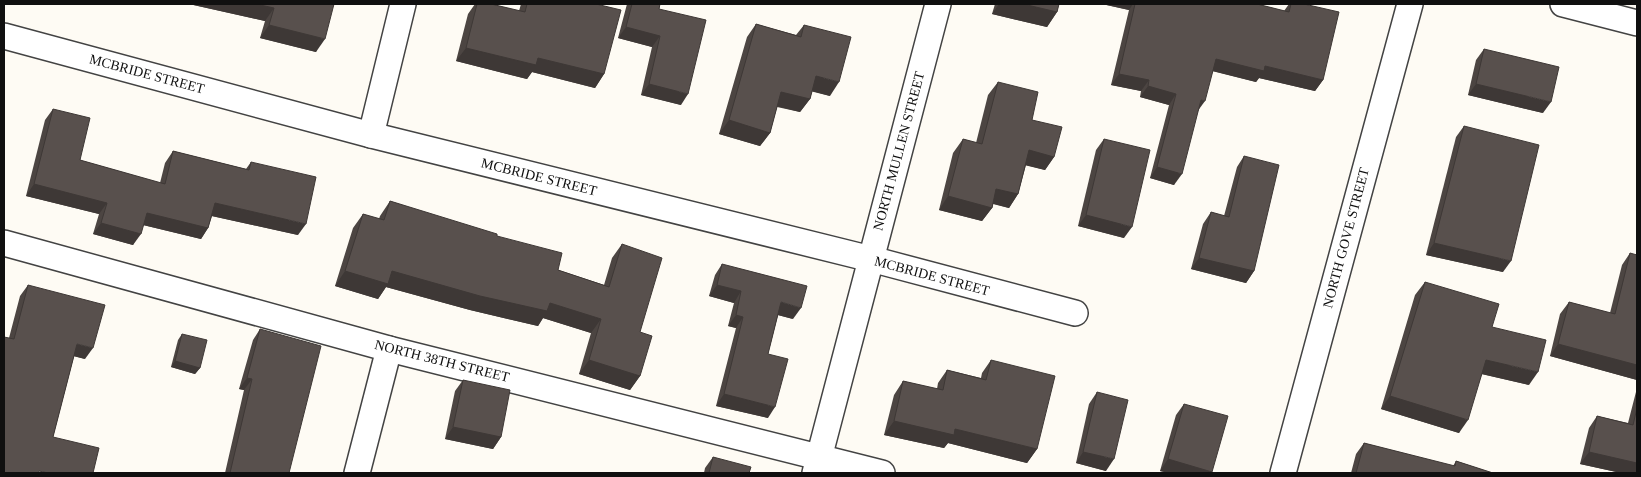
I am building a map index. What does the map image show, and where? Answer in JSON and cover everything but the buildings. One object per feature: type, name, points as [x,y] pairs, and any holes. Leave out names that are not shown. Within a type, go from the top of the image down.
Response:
[{"type":"street","points":[[371,135],[403,4]]},
{"type":"street","name":"NORTH MULLEN STREET","points":[[817,465],[938,4]]},
{"type":"street","name":"NORTH GOVE STREET","points":[[1284,473],[1410,4]]},
{"type":"street","points":[[1563,4],[1637,23]]},
{"type":"street","name":"MCBRIDE STREET","points":[[4,36],[371,135],[871,259],[1075,314]]},
{"type":"street","name":"NORTH 38TH STREET","points":[[4,243],[817,465],[882,473]]},
{"type":"street","points":[[358,473],[388,349]]}]
